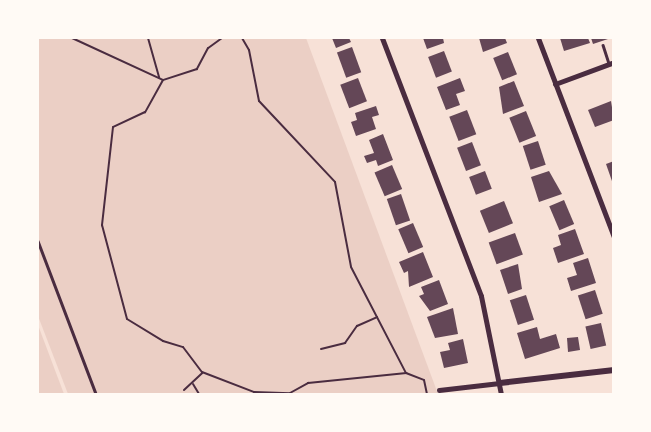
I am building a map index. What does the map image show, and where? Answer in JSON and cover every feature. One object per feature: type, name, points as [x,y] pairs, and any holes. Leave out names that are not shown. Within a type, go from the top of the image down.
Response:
[{"type":"street","points":[[382,38],[481,296],[501,394]]},
{"type":"street","points":[[538,38],[555,84],[611,218],[614,237]]},
{"type":"street","points":[[555,84],[611,62]]},
{"type":"street","points":[[440,390],[614,370]]},
{"type":"lane","points":[[603,44],[611,62]]},
{"type":"lane","points":[[38,241],[96,394]]},
{"type":"path","points":[[72,38],[163,80]]},
{"type":"path","points":[[148,38],[159,78]]},
{"type":"path","points":[[222,38],[208,48],[197,69],[163,80],[145,112],[112,127],[102,226],[105,250],[121,288],[127,319],[183,347],[202,372],[254,392],[290,393],[308,383],[406,374],[424,380],[426,394]]},
{"type":"path","points":[[242,38],[259,100],[335,182],[351,267],[406,374]]},
{"type":"path","points":[[321,349],[345,342],[357,326],[378,317]]},
{"type":"path","points":[[184,390],[193,384],[202,372]]},
{"type":"path","points":[[193,384],[199,394]]},
{"type":"shaded area","points":[[38,38],[306,38],[438,394],[68,394],[38,316]]},
{"type":"shaded area","points":[[38,325],[64,394],[38,394]]},
{"type":"building","points":[[332,38],[349,38],[351,42],[336,48]]},
{"type":"building","points":[[423,38],[443,38],[444,43],[427,49]]},
{"type":"building","points":[[479,38],[505,38],[507,43],[483,52]]},
{"type":"building","points":[[560,38],[588,38],[590,43],[564,51]]},
{"type":"building","points":[[591,38],[611,38],[593,44]]},
{"type":"building","points":[[352,47],[361,72],[346,78],[337,52]]},
{"type":"building","points":[[444,51],[452,72],[436,78],[428,57]]},
{"type":"building","points":[[508,52],[517,74],[502,80],[493,58]]},
{"type":"building","points":[[358,78],[367,101],[349,108],[340,85]]},
{"type":"building","points":[[460,78],[465,91],[456,94],[460,105],[446,110],[437,87]]},
{"type":"building","points":[[514,81],[524,106],[503,114],[499,87]]},
{"type":"building","points":[[611,101],[614,120],[595,127],[588,110]]},
{"type":"building","points":[[376,106],[379,115],[372,117],[376,129],[356,136],[351,122],[357,120],[355,113]]},
{"type":"building","points":[[467,110],[476,134],[459,141],[449,117]]},
{"type":"building","points":[[526,111],[536,136],[519,143],[509,118]]},
{"type":"building","points":[[383,134],[393,160],[378,166],[376,160],[367,163],[364,156],[374,153],[369,140]]},
{"type":"building","points":[[538,141],[546,165],[531,170],[523,146]]},
{"type":"building","points":[[472,142],[481,165],[466,171],[457,148]]},
{"type":"building","points":[[614,161],[614,184],[613,184],[606,164]]},
{"type":"building","points":[[392,165],[402,189],[385,196],[375,172]]},
{"type":"building","points":[[485,171],[492,189],[476,195],[469,177]]},
{"type":"building","points":[[549,171],[562,194],[539,202],[531,177]]},
{"type":"building","points":[[401,194],[410,220],[396,225],[387,199]]},
{"type":"building","points":[[564,200],[574,224],[559,230],[549,206]]},
{"type":"building","points":[[504,201],[513,223],[489,233],[480,211]]},
{"type":"building","points":[[413,223],[423,247],[408,253],[398,229]]},
{"type":"building","points":[[575,229],[584,254],[558,263],[553,248],[561,245],[558,235]]},
{"type":"building","points":[[515,233],[523,255],[497,264],[489,243]]},
{"type":"building","points":[[423,252],[433,277],[409,287],[408,271],[404,273],[399,262]]},
{"type":"building","points":[[588,258],[596,283],[571,291],[567,278],[577,275],[573,263]]},
{"type":"building","points":[[518,264],[522,289],[508,294],[500,270]]},
{"type":"building","points":[[439,280],[448,304],[430,311],[419,296],[424,294],[421,287]]},
{"type":"building","points":[[595,290],[603,314],[586,319],[578,296]]},
{"type":"building","points":[[526,295],[534,320],[518,325],[510,300]]},
{"type":"building","points":[[453,308],[458,334],[435,338],[427,317]]},
{"type":"building","points":[[601,323],[606,345],[591,349],[585,327]]},
{"type":"building","points":[[537,327],[540,339],[556,334],[560,348],[525,359],[517,333]]},
{"type":"building","points":[[578,337],[580,350],[568,352],[567,338]]},
{"type":"building","points":[[463,339],[468,363],[444,368],[440,352],[450,350],[448,343]]}]
